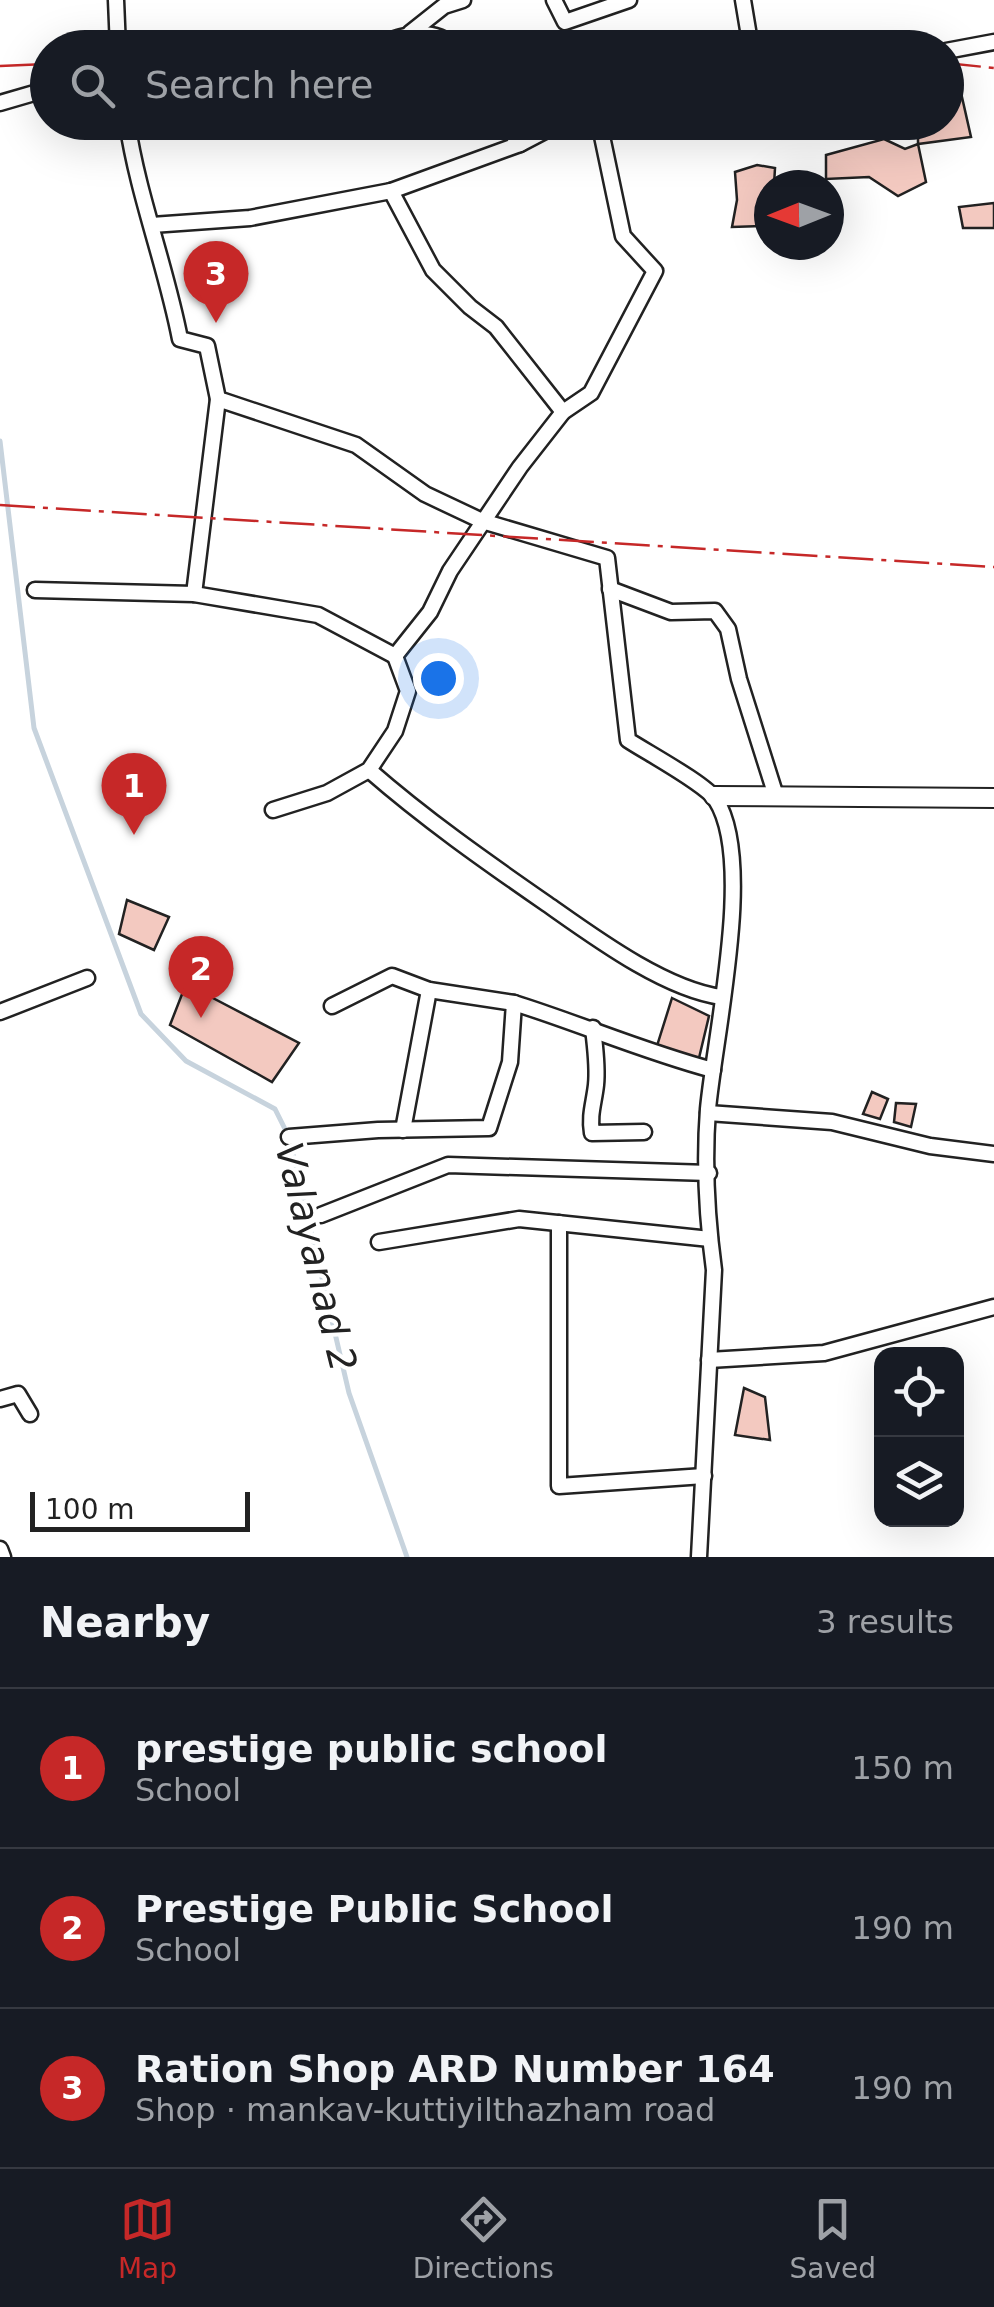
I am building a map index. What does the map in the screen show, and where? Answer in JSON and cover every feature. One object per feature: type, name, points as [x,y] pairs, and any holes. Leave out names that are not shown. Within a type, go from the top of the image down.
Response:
[{"type":"street","points":[[116,0],[117,30]]},
{"type":"street","points":[[414,30],[444,6],[463,0]]},
{"type":"street","points":[[554,0],[566,22],[628,0]]},
{"type":"street","points":[[743,0],[748,30]]},
{"type":"street","points":[[964,48],[994,42]]},
{"type":"street","points":[[0,102],[30,94]]},
{"type":"street","points":[[130,140],[169,281],[180,339],[207,346],[218,399],[194,594]]},
{"type":"street","points":[[517,140],[520,144]]},
{"type":"street","points":[[152,225],[250,218],[391,191],[528,140]]},
{"type":"street","points":[[395,656],[430,612],[482,521],[563,412],[592,393],[655,271],[623,236],[603,140]]},
{"type":"street","points":[[391,191],[434,270],[496,327],[563,412]]},
{"type":"street","points":[[218,399],[356,445],[425,494],[482,521],[606,558],[628,740],[714,796],[730,830],[736,878],[708,1113],[714,1270],[699,1557]]},
{"type":"street","points":[[610,589],[671,612],[715,611],[728,629],[739,679],[776,796]]},
{"type":"street","points":[[35,590],[194,594],[318,615],[395,656],[408,691],[395,731],[369,770],[327,792],[273,810]]},
{"type":"street","points":[[369,770],[430,823],[604,943],[696,994],[722,997]]},
{"type":"street","points":[[714,796],[994,798]]},
{"type":"street","points":[[332,1006],[392,976],[429,990],[514,1003],[593,1028],[630,1046],[713,1070]]},
{"type":"street","points":[[0,1012],[87,978]]},
{"type":"street","points":[[403,1130],[429,990]]},
{"type":"street","points":[[289,1137],[489,1128],[510,1062],[514,1003]]},
{"type":"street","points":[[593,1028],[596,1085],[590,1116],[592,1133],[644,1132]]},
{"type":"street","points":[[708,1113],[832,1122],[930,1146],[994,1154]]},
{"type":"street","points":[[321,1215],[448,1165],[709,1174]]},
{"type":"street","points":[[379,1242],[519,1219],[710,1239]]},
{"type":"street","points":[[559,1223],[559,1486],[704,1476]]},
{"type":"street","points":[[710,1360],[824,1353],[994,1307]]},
{"type":"street","points":[[0,1400],[18,1394],[30,1414]]},
{"type":"street","points":[[0,1549],[3,1557]]},
{"type":"building","points":[[964,106],[971,137],[964,138]]},
{"type":"building","points":[[886,140],[905,149],[918,144],[926,182],[898,196],[869,177],[844,178],[844,170],[826,170],[826,155]]},
{"type":"building","points":[[757,165],[775,168],[754,170],[754,226],[732,227],[737,200],[735,172]]},
{"type":"building","points":[[994,203],[994,228],[963,228],[959,207]]},
{"type":"building","points":[[127,900],[169,917],[154,950],[119,934]]},
{"type":"building","points":[[186,984],[299,1043],[272,1082],[170,1025]]},
{"type":"building","points":[[672,998],[709,1016],[699,1058],[656,1049]]},
{"type":"building","points":[[872,1092],[888,1099],[880,1119],[863,1114]]},
{"type":"building","points":[[896,1103],[916,1104],[911,1127],[894,1122]]},
{"type":"building","points":[[744,1388],[765,1397],[770,1440],[735,1435]]},
{"type":"waterway","name":"Valayanad 2","points":[[0,441],[34,728],[141,1014],[186,1061],[275,1109],[289,1137],[349,1393],[407,1557]]},
{"type":"power","points":[[0,66],[30,65]]},
{"type":"power","points":[[964,65],[994,68]]},
{"type":"power","points":[[0,505],[994,567]]},
{"type":"place","name":"Ration Shop ARD Number 164","points":[[216,323]]},
{"type":"place","name":"prestige public school","points":[[134,835]]},
{"type":"place","name":"Prestige Public School","points":[[201,1018]]}]
